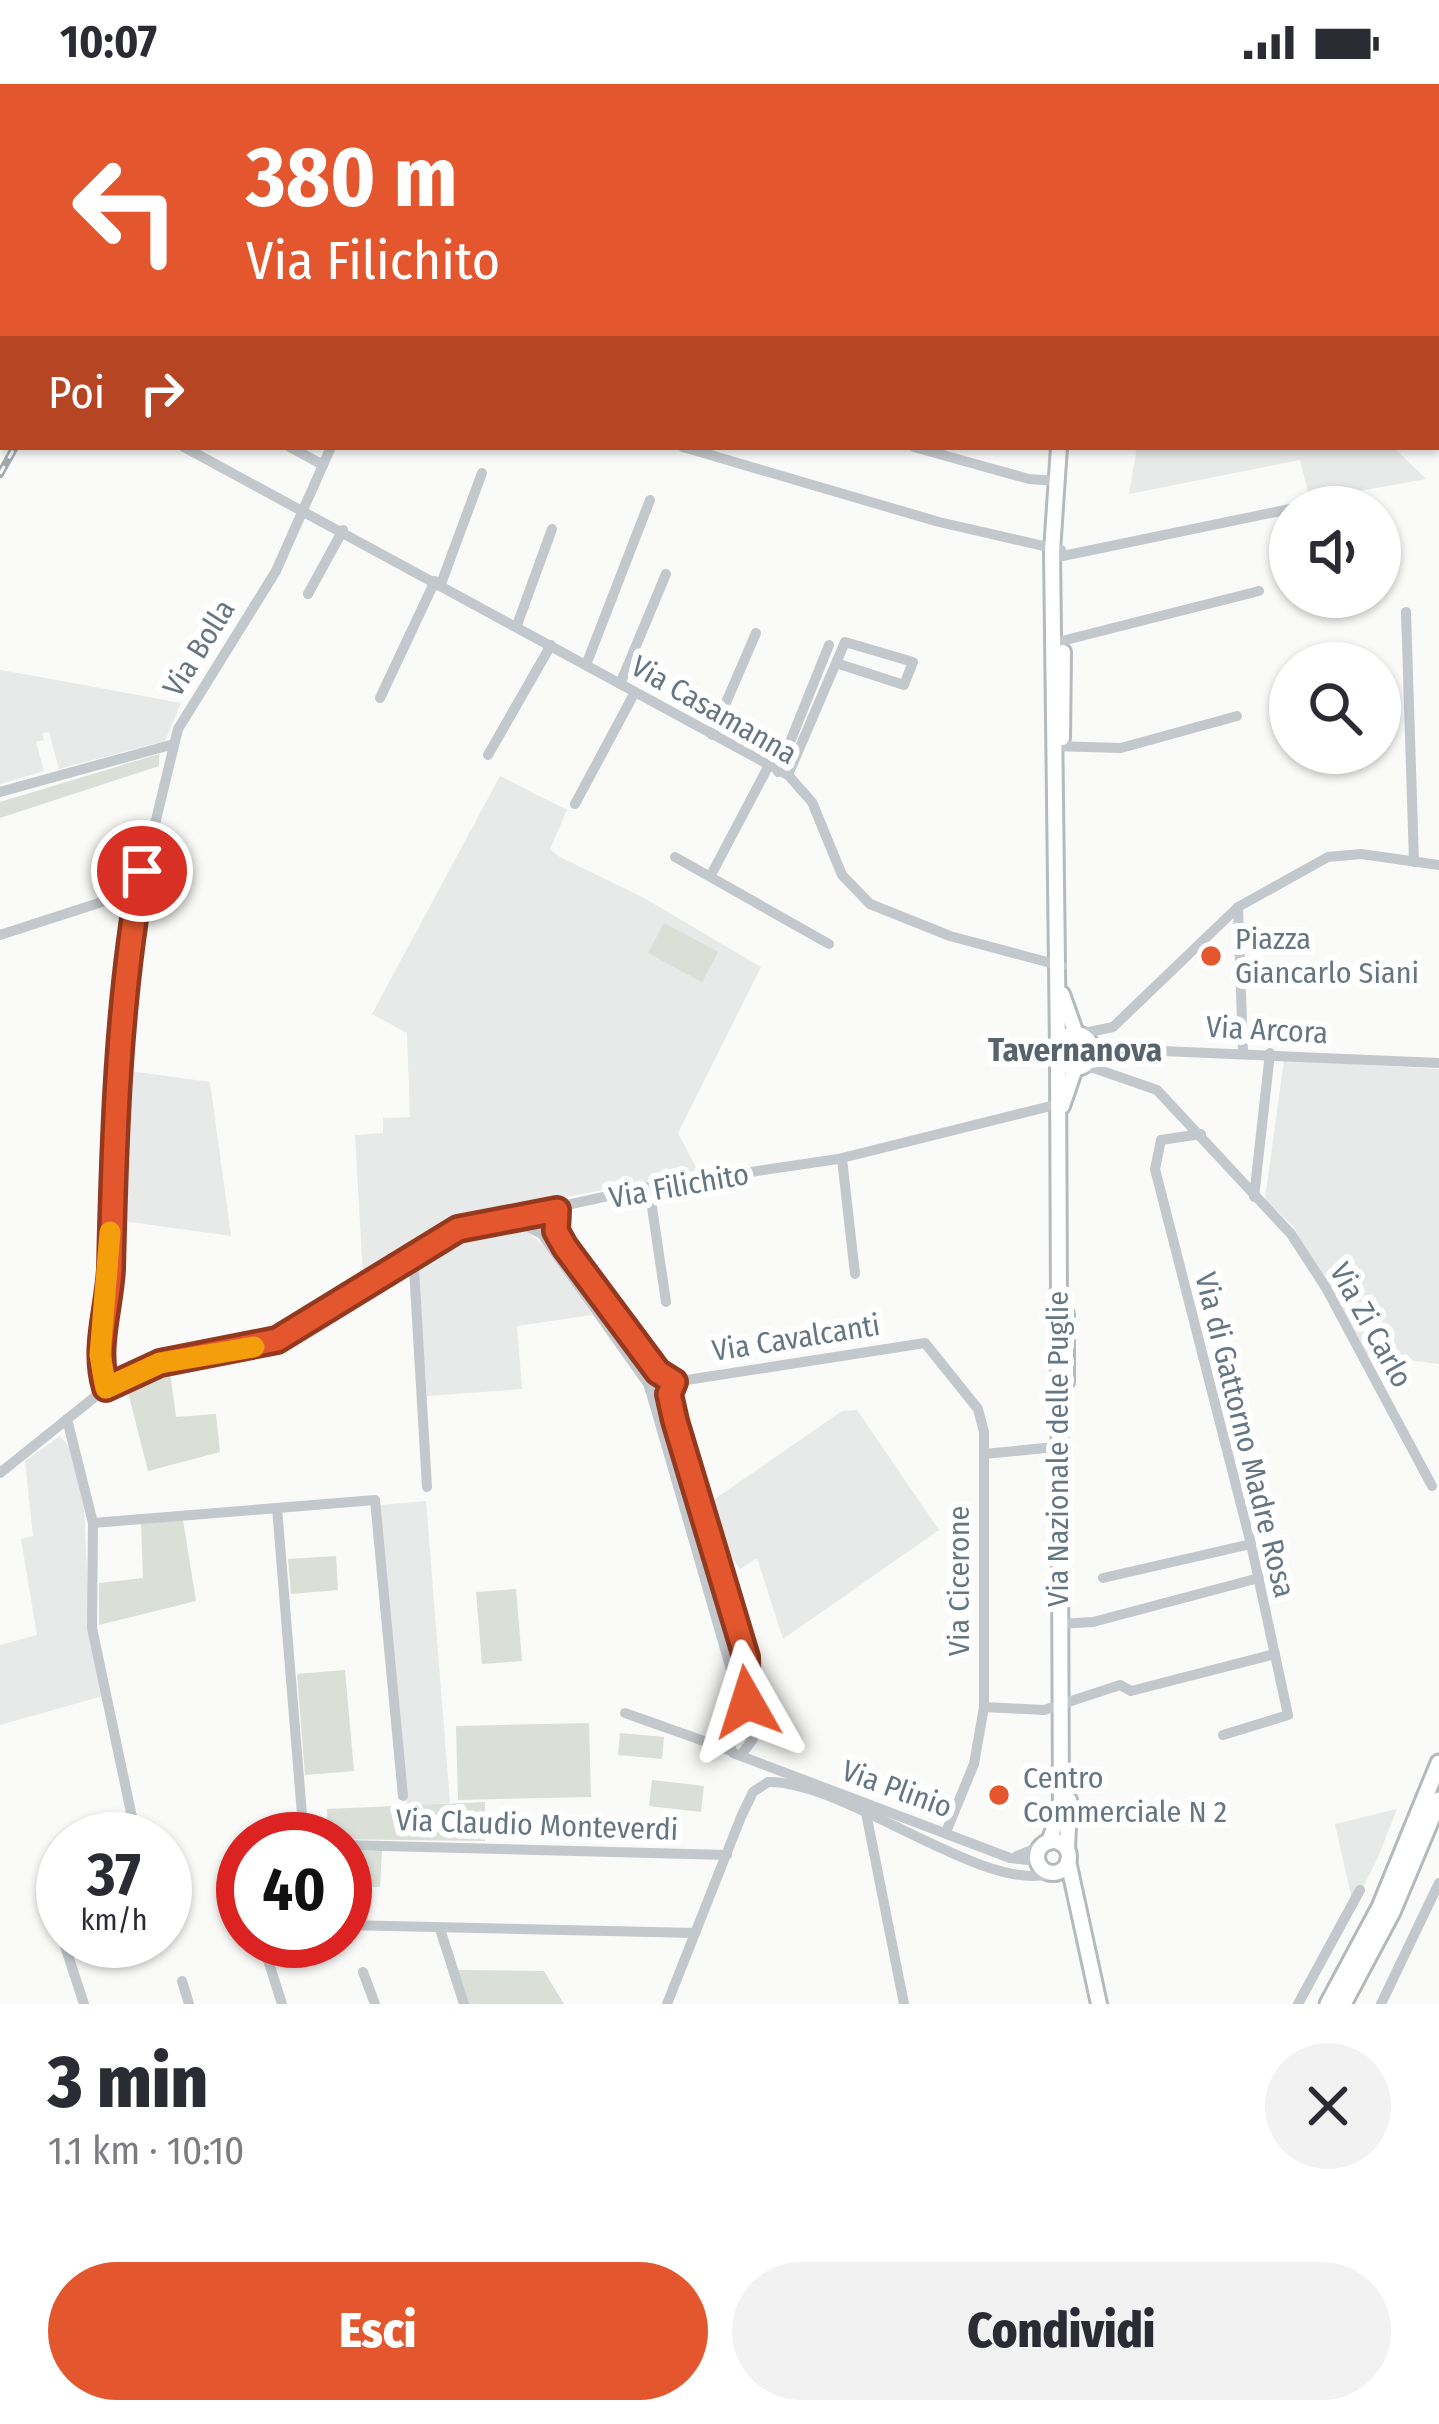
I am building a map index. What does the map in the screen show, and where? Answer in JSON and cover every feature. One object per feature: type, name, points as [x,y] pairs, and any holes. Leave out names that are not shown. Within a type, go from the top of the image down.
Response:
[{"type":"highway","points":[[1328,2004],[1387,1891],[1439,1763]]},
{"type":"highway","points":[[1343,2004],[1392,1912],[1439,1800]]},
{"type":"main road","name":"Via Nazionale delle Puglie","points":[[1062,450],[1057,481],[1057,746],[1064,1704],[1051,1859],[1065,1886],[1096,2004]]},
{"type":"main road","name":"Via Nazionale delle Puglie","points":[[1057,554],[1063,450]]},
{"type":"main road","name":"Via Nazionale delle Puglie","points":[[1058,966],[1062,1003],[1078,1034]]},
{"type":"main road","points":[[1080,1066],[1058,1051],[1078,1034],[1092,1048]]},
{"type":"main road","name":"Via Nazionale delle Puglie","points":[[1059,1104],[1092,1048]]},
{"type":"street","name":"Via Casamanna","points":[[189,450],[778,771],[812,802],[842,875],[870,904],[950,936],[1058,966]]},
{"type":"street","points":[[296,450],[323,465]]},
{"type":"street","name":"Via Bolla","points":[[106,1388],[100,1355],[139,890],[174,744],[190,705],[275,572],[330,450]]},
{"type":"street","points":[[693,450],[1057,554],[1269,513]]},
{"type":"street","points":[[925,450],[1057,481]]},
{"type":"street","points":[[380,698],[438,583],[482,473]]},
{"type":"street","points":[[586,665],[650,500]]},
{"type":"street","points":[[308,594],[343,530]]},
{"type":"street","points":[[517,626],[552,530]]},
{"type":"street","points":[[620,684],[666,574]]},
{"type":"street","points":[[1059,642],[1259,591]]},
{"type":"street","points":[[1406,612],[1414,862]]},
{"type":"street","points":[[712,735],[756,633]]},
{"type":"street","points":[[712,875],[778,771],[845,642],[913,662],[904,685],[836,663]]},
{"type":"street","points":[[488,755],[551,645]]},
{"type":"street","points":[[778,771],[829,645]]},
{"type":"street","points":[[575,804],[635,692]]},
{"type":"street","points":[[1057,746],[1121,748],[1237,716]]},
{"type":"street","points":[[0,792],[174,744]]},
{"type":"street","points":[[1078,1034],[1113,1027],[1238,907],[1328,857],[1361,854],[1439,865]]},
{"type":"street","points":[[675,857],[829,944]]},
{"type":"street","points":[[0,935],[139,890]]},
{"type":"street","points":[[1238,907],[1243,1050]]},
{"type":"street","name":"Via Arcora","points":[[1092,1048],[1243,1050],[1439,1063]]},
{"type":"street","points":[[1254,1197],[1270,1053]]},
{"type":"street","name":"Via Zi Carlo","points":[[1080,1066],[1157,1090],[1291,1234],[1326,1288],[1432,1486]]},
{"type":"street","name":"Via Filichito","points":[[0,1473],[106,1388],[160,1363],[277,1340],[413,1252],[458,1229],[650,1186],[842,1159],[1059,1104]]},
{"type":"street","name":"Via di Gattorno Madre Rosa","points":[[1201,1134],[1162,1140],[1155,1169],[1251,1544],[1288,1715],[1223,1735]]},
{"type":"street","points":[[842,1159],[855,1274]]},
{"type":"street","points":[[650,1186],[666,1302]]},
{"type":"street","points":[[557,1210],[556,1231],[565,1247],[671,1388],[746,1657],[746,1730],[741,1751]]},
{"type":"street","points":[[506,1217],[542,1234],[656,1396],[671,1388]]},
{"type":"street","points":[[413,1252],[427,1487]]},
{"type":"street","name":"Via Cavalcanti","points":[[671,1388],[925,1343]]},
{"type":"street","name":"Via Cicerone","points":[[925,1343],[978,1409],[984,1454],[984,1707],[974,1764],[946,1832]]},
{"type":"street","points":[[658,1372],[649,1387],[732,1673],[731,1731],[741,1751]]},
{"type":"street","points":[[67,1419],[92,1522],[92,1628],[131,1812]]},
{"type":"street","points":[[984,1454],[1062,1446]]},
{"type":"street","points":[[92,1522],[375,1500],[403,1796]]},
{"type":"street","points":[[277,1508],[302,1812]]},
{"type":"street","points":[[1103,1578],[1251,1544]]},
{"type":"street","points":[[1064,1623],[1093,1622],[1259,1578]]},
{"type":"street","points":[[984,1707],[1064,1704],[1120,1685],[1137,1690],[1275,1654]]},
{"type":"street","name":"Via Plinio","points":[[625,1713],[741,1751],[766,1765],[1010,1858],[1051,1859]]},
{"type":"street","points":[[731,1731],[746,1730]]},
{"type":"street","points":[[667,2004],[753,1792],[768,1782],[784,1782],[1018,1874],[1051,1859]]},
{"type":"street","points":[[866,1813],[904,2004]]},
{"type":"street","name":"Via Claudio Monteverdi","points":[[372,1846],[727,1855]]},
{"type":"street","points":[[1381,2004],[1439,1883]]},
{"type":"street","points":[[1298,2004],[1360,1890]]},
{"type":"street","points":[[372,1926],[695,1933]]},
{"type":"street","points":[[440,1929],[464,2004]]},
{"type":"street","points":[[72,1968],[84,2004]]},
{"type":"street","points":[[271,1968],[282,2004]]},
{"type":"street","points":[[363,1972],[375,2004]]},
{"type":"street","points":[[182,1981],[189,2004]]},
{"type":"shaded area","points":[[1136,450],[1396,450],[1426,479],[1387,486],[1306,486],[1300,460],[1129,494]]},
{"type":"shaded area","points":[[0,670],[181,703],[165,741],[59,769],[49,732],[42,733],[44,740],[36,742],[44,771],[0,784]]},
{"type":"shaded area","points":[[159,754],[159,766],[0,818],[0,802]]},
{"type":"shaded area","points":[[500,776],[567,810],[550,849],[558,856],[644,898],[761,967],[678,1133],[699,1173],[481,1212],[415,1240],[363,1275],[355,1135],[383,1133],[383,1118],[410,1117],[407,1033],[372,1014]]},
{"type":"shaded area","points":[[664,923],[718,952],[702,982],[648,953]]},
{"type":"shaded area","points":[[1284,1060],[1439,1069],[1439,1364],[1362,1354],[1293,1226],[1265,1199]]},
{"type":"shaded area","points":[[130,1071],[210,1082],[231,1236],[116,1220]]},
{"type":"shaded area","points":[[522,1228],[550,1250],[592,1315],[517,1326],[522,1389],[427,1396],[417,1261],[461,1241]]},
{"type":"shaded area","points":[[170,1372],[176,1417],[216,1414],[220,1452],[148,1471],[126,1384]]},
{"type":"shaded area","points":[[857,1410],[939,1530],[783,1639],[757,1558],[740,1569],[727,1551],[712,1501],[842,1411]]},
{"type":"shaded area","points":[[60,1436],[69,1447],[84,1508],[90,1629],[103,1696],[0,1725],[0,1645],[37,1635],[21,1539],[33,1536],[25,1461]]},
{"type":"shaded area","points":[[426,1501],[450,1803],[407,1806],[380,1505]]},
{"type":"shaded area","points":[[183,1520],[196,1601],[99,1625],[99,1583],[143,1578],[141,1524]]},
{"type":"shaded area","points":[[336,1556],[338,1590],[291,1594],[288,1559]]},
{"type":"shaded area","points":[[516,1589],[522,1661],[482,1664],[476,1592]]},
{"type":"shaded area","points":[[345,1670],[354,1771],[305,1775],[297,1674]]},
{"type":"shaded area","points":[[589,1723],[591,1797],[458,1800],[456,1726]]},
{"type":"shaded area","points":[[620,1733],[664,1737],[662,1759],[618,1755]]},
{"type":"shaded area","points":[[652,1780],[704,1786],[701,1812],[649,1806]]},
{"type":"shaded area","points":[[485,1802],[485,1841],[372,1840],[372,1812],[327,1809]]},
{"type":"shaded area","points":[[1397,1809],[1357,1900],[1352,1900],[1335,1824]]},
{"type":"shaded area","points":[[372,1851],[382,1851],[380,1887],[372,1887]]},
{"type":"shaded area","points":[[458,1970],[544,1971],[564,2004],[469,2004]]},
{"type":"railway","points":[[0,474],[13,450]]},
{"type":"slow traffic","points":[[110,1232],[111,1272],[100,1355],[106,1388],[160,1363],[254,1347]]},
{"type":"place","name":"Piazza Giancarlo Siani","points":[[1211,956]]},
{"type":"place","name":"Centro Commerciale N 2","points":[[999,1795]]},
{"type":"district","name":"Tavernanova","points":[[1075,1050]]},
{"type":"route","points":[[142,871],[112,1178],[111,1272],[100,1355],[106,1388],[160,1363],[277,1340],[413,1252],[458,1229],[557,1210],[556,1231],[565,1247],[617,1322],[658,1372],[674,1382],[669,1394],[675,1421],[746,1657],[747,1702]]}]
